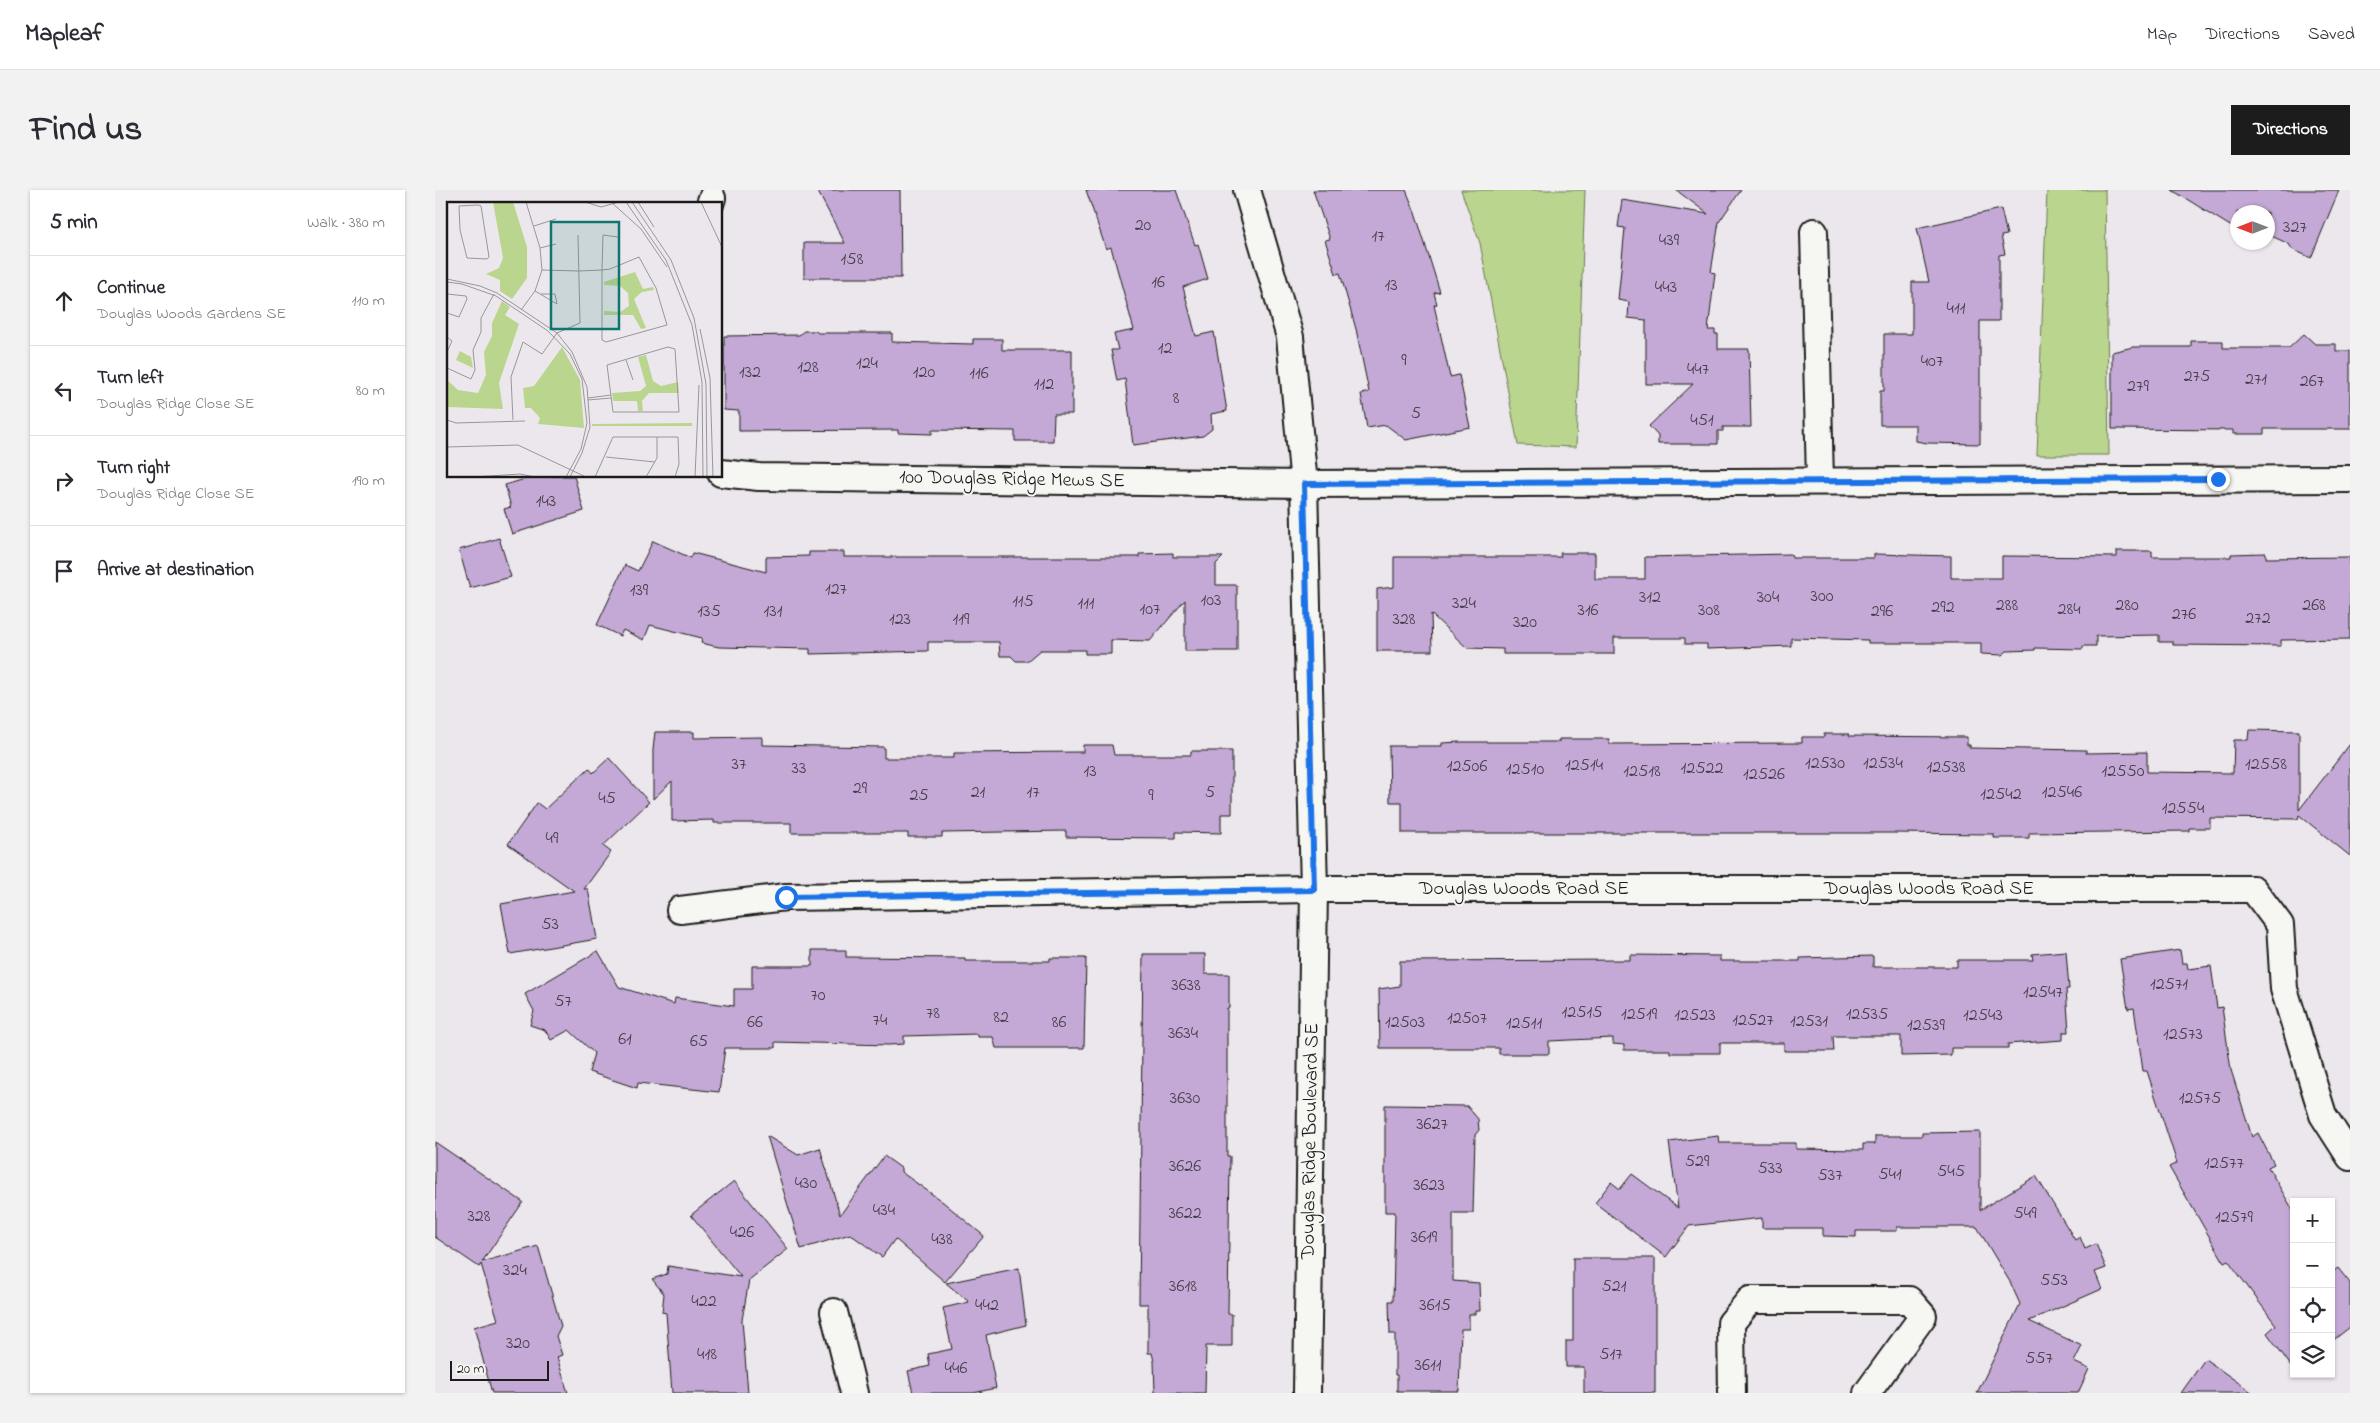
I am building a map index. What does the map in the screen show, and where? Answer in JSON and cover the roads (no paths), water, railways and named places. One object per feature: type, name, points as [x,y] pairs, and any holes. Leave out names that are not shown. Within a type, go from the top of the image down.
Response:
[{"type":"street","name":"Douglas Ridge Boulevard SE","points":[[1247,190],[1290,337],[1304,484],[1314,890],[1307,1393]]},
{"type":"street","points":[[1814,232],[1820,481]]},
{"type":"street","name":"100 Douglas Ridge Mews SE","points":[[723,473],[759,477],[1304,484],[2350,479]]},
{"type":"street","name":"Douglas Woods Road SE","points":[[1314,890],[2253,889],[2280,925],[2285,989],[2323,1115],[2350,1157]]},
{"type":"street","points":[[680,910],[786,897],[1314,890]]},
{"type":"street","points":[[1732,1393],[1731,1323],[1750,1300],[1909,1300],[1923,1316],[1867,1393]]},
{"type":"street","points":[[834,1312],[855,1393]]}]
